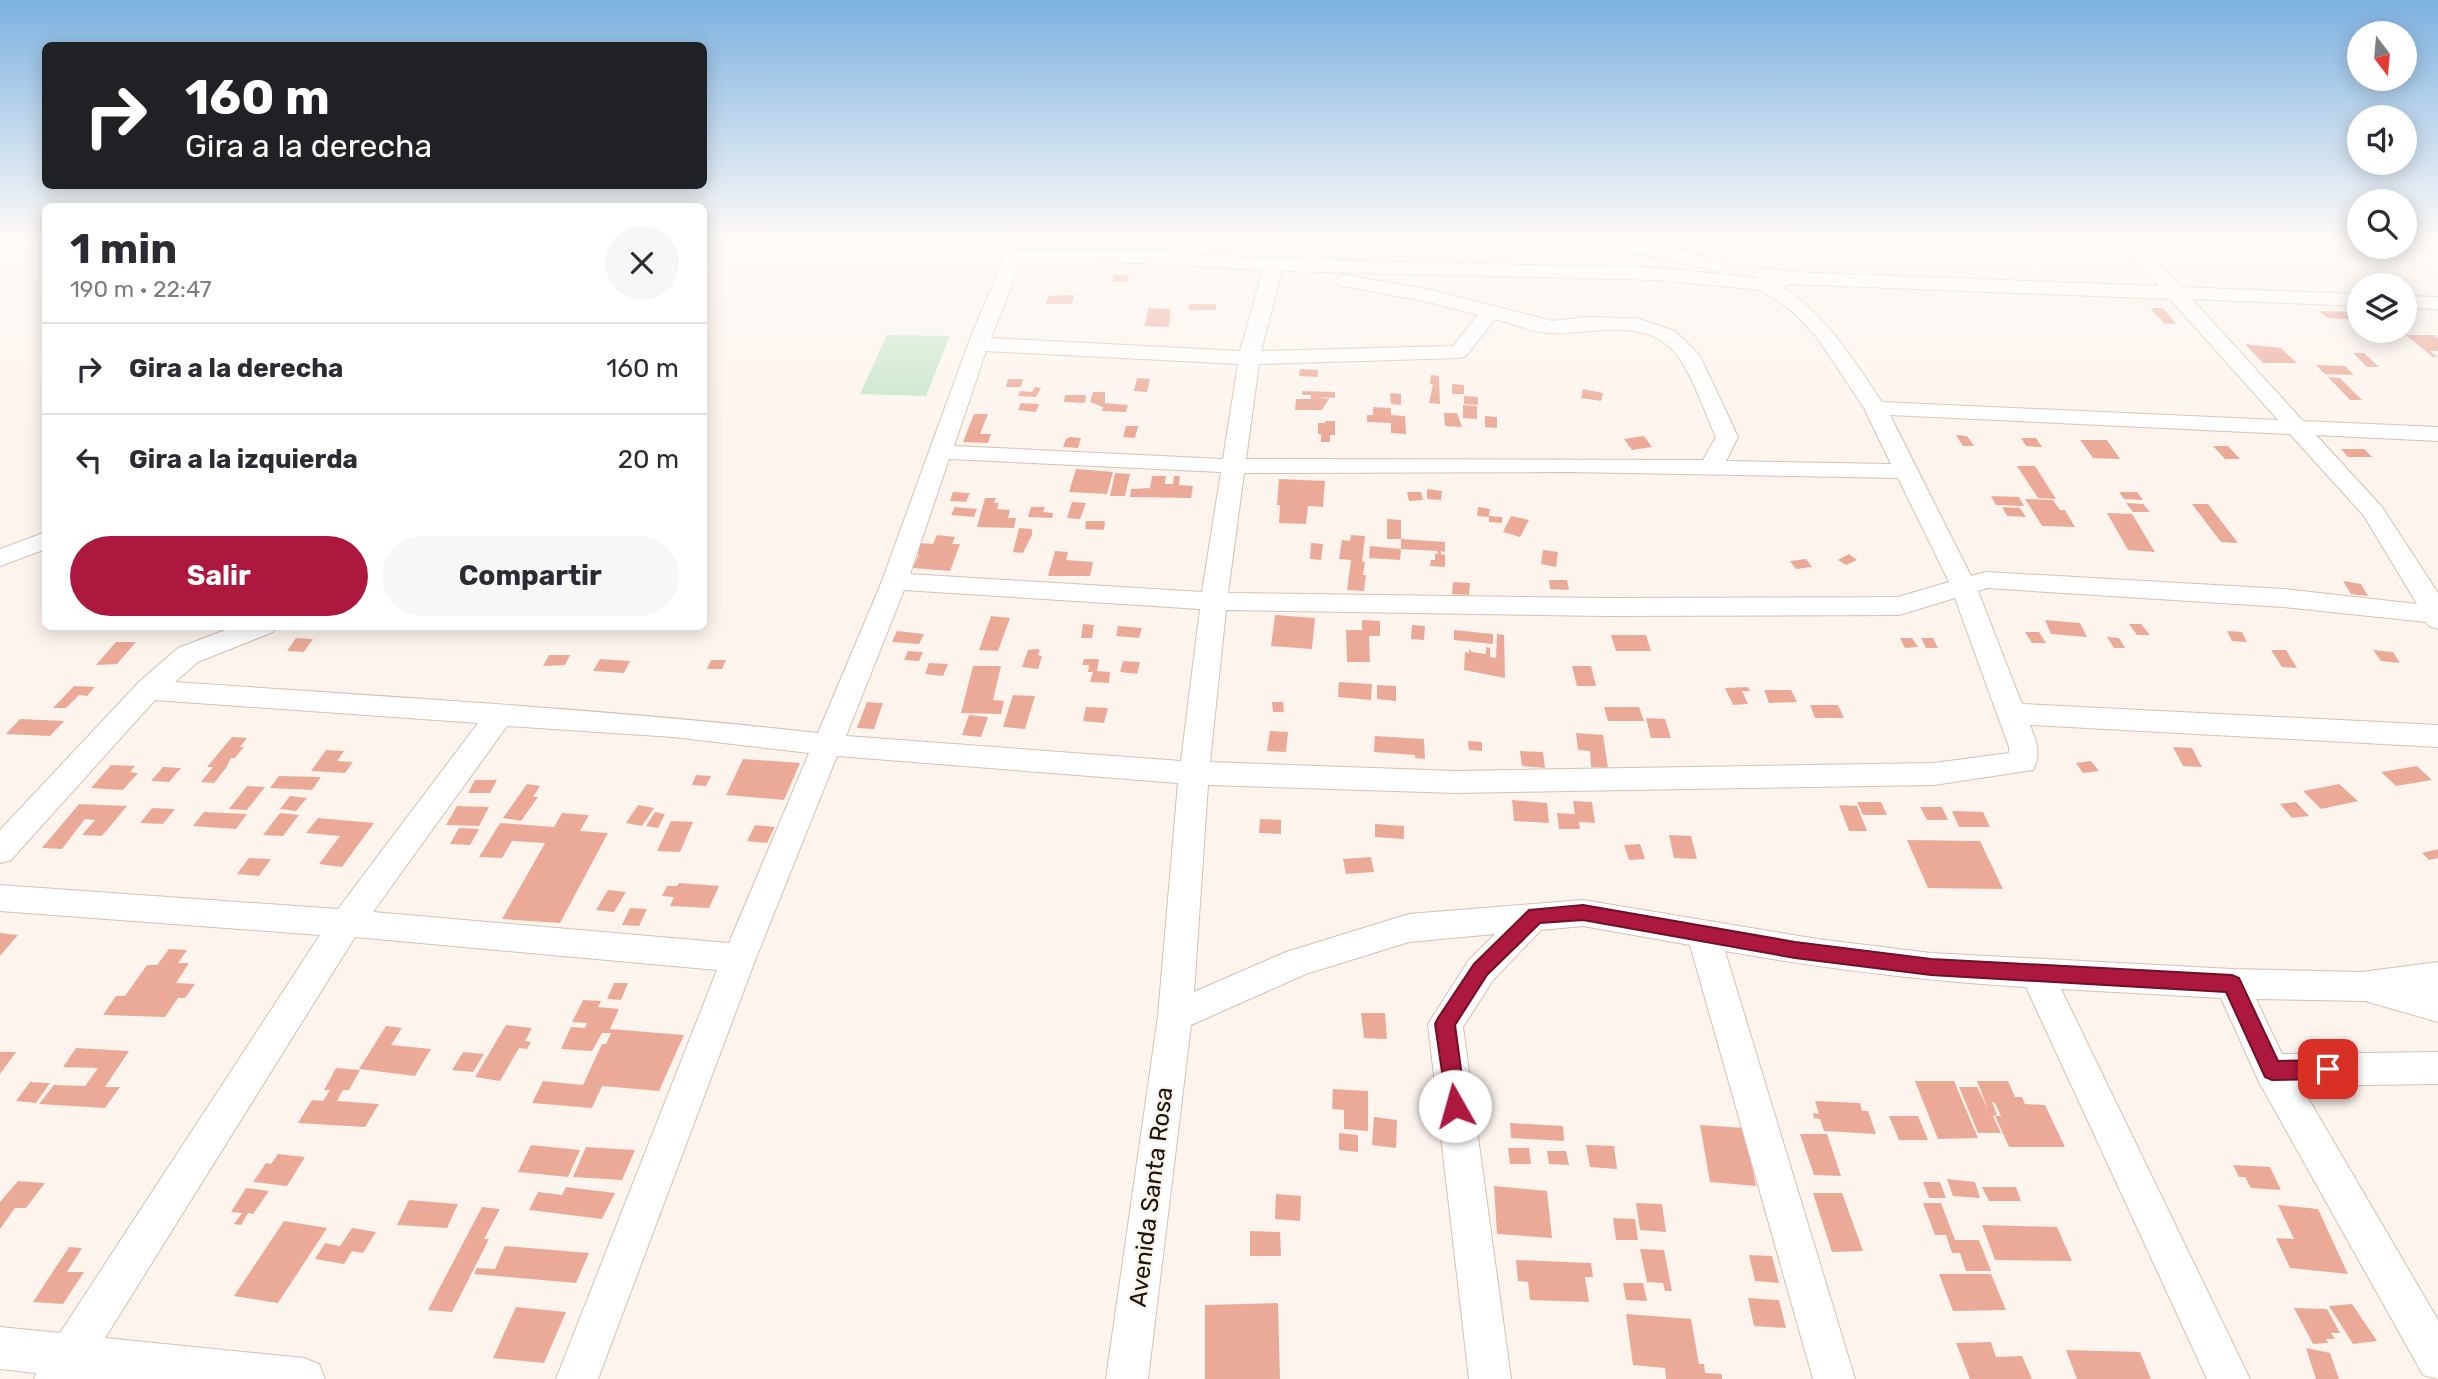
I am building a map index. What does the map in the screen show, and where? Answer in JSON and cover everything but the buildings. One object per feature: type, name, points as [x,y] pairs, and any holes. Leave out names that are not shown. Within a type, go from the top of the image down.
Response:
[{"type":"street","points":[[577,1379],[739,958],[895,581],[995,303]]},
{"type":"street","name":"Avenida Santa Rosa","points":[[1127,1379],[1175,1016],[1194,773],[1214,601],[1249,358],[1264,303]]},
{"type":"street","points":[[1458,303],[1552,327],[1586,323],[1636,324],[1668,335],[1689,356],[1727,438],[1710,468]]},
{"type":"street","points":[[148,690],[501,713],[673,727],[829,745],[1194,773],[1456,782],[1934,774],[2023,762],[2024,747],[1964,585],[1875,408],[1824,332],[1794,303]]},
{"type":"street","points":[[895,581],[1214,601],[1605,607],[1899,606],[1986,580],[2284,598],[2436,617],[2428,598],[2373,512],[2183,303]]},
{"type":"street","points":[[978,344],[1249,358],[1458,352],[1475,335],[1490,312]]},
{"type":"street","points":[[1875,408],[2438,434]]},
{"type":"street","points":[[940,452],[1233,466],[1906,471]]},
{"type":"street","points":[[0,558],[42,542]]},
{"type":"street","points":[[0,851],[148,690],[188,655],[254,630]]},
{"type":"street","points":[[62,1368],[346,923],[501,713]]},
{"type":"street","points":[[2011,714],[2438,736]]},
{"type":"street","points":[[0,898],[346,923],[739,958]]},
{"type":"street","points":[[1175,1016],[1298,962],[1409,928],[1535,915],[1583,913],[1817,953],[1931,967],[2232,984],[2361,987],[2426,978],[2438,954]]},
{"type":"street","points":[[1490,1379],[1445,1024],[1480,970],[1535,915]]},
{"type":"street","points":[[1704,935],[1833,1379]]},
{"type":"street","points":[[2037,974],[2229,1379]]},
{"type":"street","points":[[2232,984],[2272,1070],[2438,1360]]},
{"type":"street","points":[[2361,987],[2438,1006]]},
{"type":"street","points":[[2272,1070],[2438,1068]]},
{"type":"street","points":[[0,1349],[62,1368],[304,1379]]},
{"type":"green space","points":[[887,335],[950,336],[926,396],[860,394]]},
{"type":"route","points":[[1455,1106],[1445,1024],[1480,970],[1535,915],[1583,913],[1795,950],[1931,967],[2232,984],[2272,1070],[2328,1069]]}]
